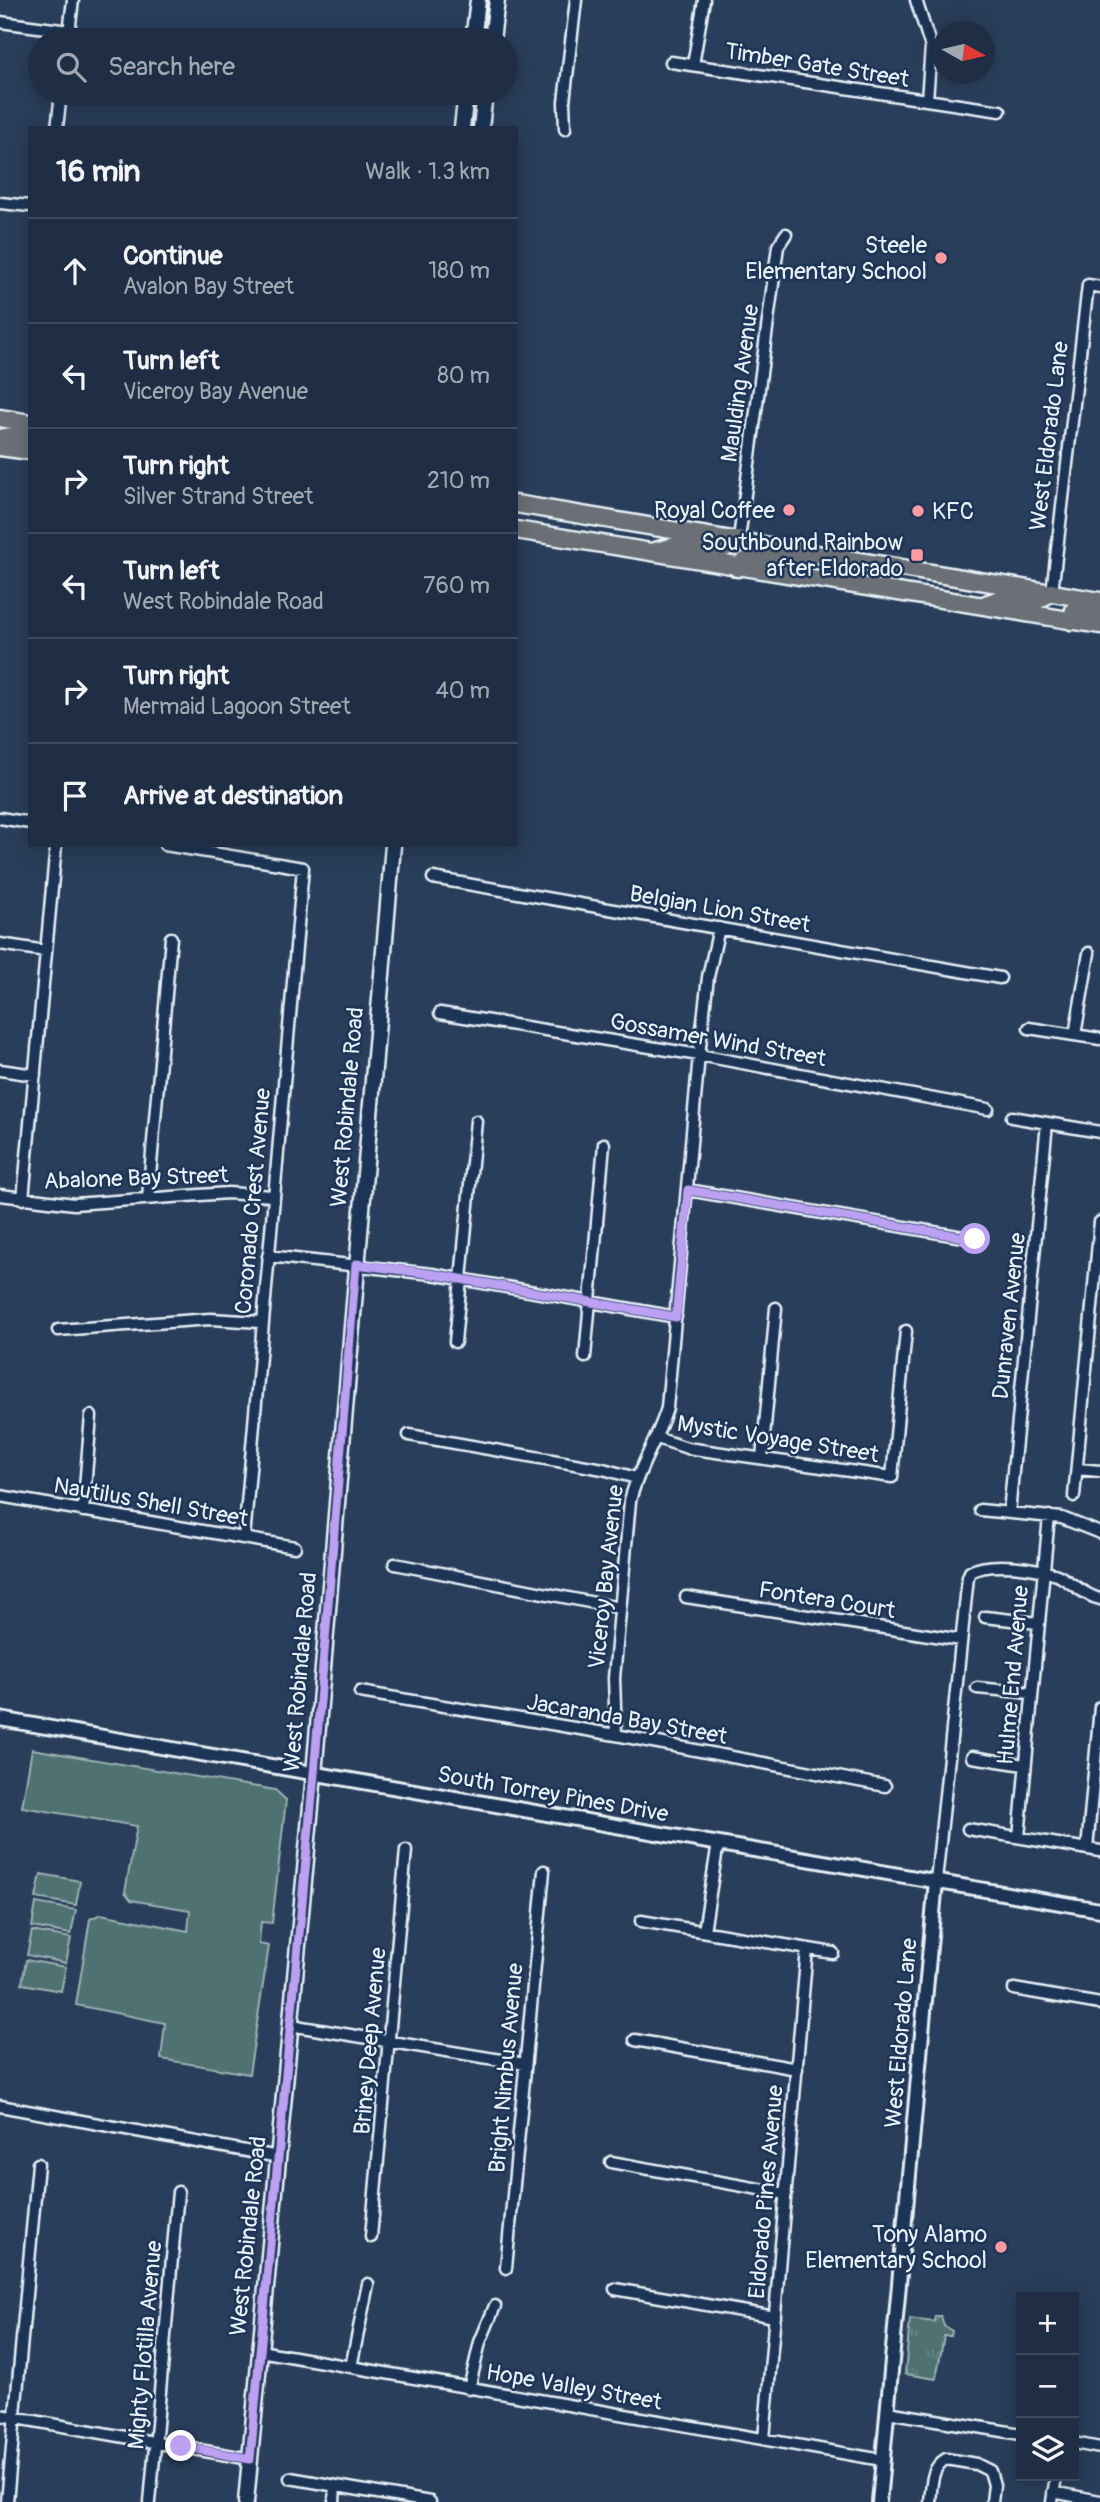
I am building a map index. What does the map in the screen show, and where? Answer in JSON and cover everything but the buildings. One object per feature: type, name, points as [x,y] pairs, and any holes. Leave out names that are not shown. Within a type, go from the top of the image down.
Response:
[{"type":"main road","points":[[474,28],[478,0]]},
{"type":"main road","points":[[494,28],[497,0]]},
{"type":"main road","points":[[462,126],[465,105]]},
{"type":"main road","points":[[481,126],[484,105]]},
{"type":"main road","points":[[0,418],[28,423]]},
{"type":"main road","points":[[0,438],[28,438]]},
{"type":"main road","points":[[0,447],[28,451]]},
{"type":"main road","points":[[518,495],[556,511]]},
{"type":"main road","points":[[518,503],[1100,601]]},
{"type":"main road","points":[[518,530],[1100,625]]},
{"type":"main road","points":[[649,553],[683,544],[725,548],[739,539]]},
{"type":"main road","points":[[737,568],[745,560],[755,556],[792,561],[820,553]]},
{"type":"main road","points":[[980,606],[1005,597],[1037,601],[1052,592]]},
{"type":"main road","points":[[1071,621],[1072,613],[1078,609],[1100,611]]},
{"type":"main road","name":"West Robindale Road","points":[[246,2502],[314,1774],[393,847]]},
{"type":"street","points":[[70,28],[73,0]]},
{"type":"street","points":[[565,130],[564,102],[576,0]]},
{"type":"street","points":[[693,65],[702,0]]},
{"type":"street","points":[[916,0],[932,47],[927,100]]},
{"type":"street","points":[[0,22],[30,28]]},
{"type":"street","name":"Timber Gate Street","points":[[671,62],[1000,111]]},
{"type":"street","points":[[57,126],[60,105]]},
{"type":"street","points":[[0,203],[28,206]]},
{"type":"street","name":"Maulding Avenue","points":[[739,539],[778,246],[786,234]]},
{"type":"street","name":"West Eldorado Lane","points":[[1052,592],[1088,285],[1100,287]]},
{"type":"street","points":[[0,818],[28,823]]},
{"type":"street","points":[[23,1199],[56,847]]},
{"type":"street","name":"Coronado Crest Avenue","points":[[177,847],[303,868],[244,1538]]},
{"type":"street","name":"Belgian Lion Street","points":[[433,878],[1000,978]]},
{"type":"street","name":"Viceroy Bay Avenue","points":[[616,1735],[614,1678],[630,1501],[636,1478],[657,1438],[667,1408],[699,1055],[708,978],[719,928]]},
{"type":"street","points":[[148,1198],[171,939]]},
{"type":"street","points":[[0,944],[46,951]]},
{"type":"street","points":[[1075,1035],[1089,953]]},
{"type":"street","name":"Gossamer Wind Street","points":[[440,1013],[699,1055],[988,1109]]},
{"type":"street","points":[[1029,1028],[1100,1039]]},
{"type":"street","points":[[0,1070],[35,1075]]},
{"type":"street","points":[[1012,1117],[1100,1132]]},
{"type":"street","points":[[455,1342],[476,1122]]},
{"type":"street","name":"Dunraven Avenue","points":[[1009,1513],[1047,1123]]},
{"type":"street","points":[[584,1357],[604,1144]]},
{"type":"street","points":[[688,1190],[975,1239]]},
{"type":"street","name":"Abalone Bay Street","points":[[0,1195],[74,1204],[228,1193],[273,1196]]},
{"type":"street","points":[[1074,1496],[1100,1222]]},
{"type":"street","points":[[268,1256],[356,1264],[676,1317]]},
{"type":"street","points":[[762,1458],[776,1308]]},
{"type":"street","points":[[58,1330],[211,1319],[261,1322]]},
{"type":"street","name":"Mystic Voyage Street","points":[[657,1438],[687,1448],[892,1477],[906,1331]]},
{"type":"street","points":[[83,1511],[91,1416]]},
{"type":"street","points":[[409,1435],[603,1469],[636,1478]]},
{"type":"street","points":[[1077,1469],[1100,1471]]},
{"type":"street","name":"Nautilus Shell Street","points":[[0,1496],[295,1547]]},
{"type":"street","points":[[979,1510],[1062,1518],[1100,1533]]},
{"type":"street","name":"Hulme End Avenue","points":[[1019,1837],[1049,1516]]},
{"type":"street","points":[[396,1564],[620,1608]]},
{"type":"street","name":"West Eldorado Lane","points":[[879,2502],[936,1881],[968,1577],[973,1570],[991,1565],[1042,1572]]},
{"type":"street","points":[[1042,1572],[1054,1574],[1083,1593],[1100,1599]]},
{"type":"street","name":"Fontera Court","points":[[686,1597],[961,1640]]},
{"type":"street","points":[[985,1617],[1038,1623]]},
{"type":"street","points":[[978,1688],[1031,1693]]},
{"type":"street","name":"Jacaranda Bay Street","points":[[360,1692],[616,1735],[886,1786]]},
{"type":"street","points":[[1087,1849],[1100,1707]]},
{"type":"street","name":"South Torrey Pines Drive","points":[[0,1719],[1100,1910]]},
{"type":"street","points":[[972,1757],[1024,1765]]},
{"type":"street","points":[[968,1829],[1100,1851]]},
{"type":"street","points":[[704,1931],[718,1843]]},
{"type":"street","name":"Briney Deep Avenue","points":[[371,2236],[407,1850]]},
{"type":"street","name":"Bright Nimbus Avenue","points":[[506,2269],[544,1871]]},
{"type":"street","points":[[641,1920],[833,1953]]},
{"type":"street","name":"Eldorado Pines Avenue","points":[[764,2439],[807,1948]]},
{"type":"street","points":[[1014,1989],[1100,2004]]},
{"type":"street","points":[[290,2025],[525,2064]]},
{"type":"street","points":[[635,2040],[796,2069]]},
{"type":"street","points":[[0,2106],[279,2157]]},
{"type":"street","points":[[611,2162],[786,2194]]},
{"type":"street","points":[[7,2502],[37,2164]]},
{"type":"street","name":"Mighty Flotilla Avenue","points":[[150,2502],[178,2192]]},
{"type":"street","points":[[351,2367],[368,2284]]},
{"type":"street","points":[[615,2289],[775,2317]]},
{"type":"street","points":[[470,2389],[480,2342],[495,2306]]},
{"type":"street","name":"Hope Valley Street","points":[[260,2351],[883,2460]]},
{"type":"street","points":[[887,2412],[1016,2433]]},
{"type":"street","points":[[0,2415],[250,2459]]},
{"type":"street","points":[[1079,2444],[1100,2448]]},
{"type":"street","points":[[930,2502],[934,2472],[941,2461],[953,2460],[984,2466],[993,2476],[992,2502]]},
{"type":"street","points":[[290,2478],[430,2502]]},
{"type":"street","points":[[334,2502],[335,2486]]},
{"type":"street","points":[[1052,2497],[1100,2501]]},
{"type":"green space","points":[[32,1749],[275,1790],[286,1800],[272,1923],[261,1922],[259,1944],[269,1946],[249,2074],[161,2059],[165,2023],[76,2005],[90,1919],[101,1914],[188,1931],[190,1910],[131,1900],[125,1892],[137,1826],[22,1807]]},
{"type":"green space","points":[[41,1874],[80,1881],[76,1905],[36,1898]]},
{"type":"green space","points":[[36,1903],[76,1910],[71,1934],[32,1927]]},
{"type":"green space","points":[[32,1931],[71,1938],[66,1963],[27,1955]]},
{"type":"green space","points":[[26,1960],[66,1967],[61,1991],[22,1984]]},
{"type":"green space","points":[[935,2316],[941,2316],[944,2326],[952,2331],[951,2336],[944,2336],[936,2379],[905,2374],[910,2319],[934,2322]]},
{"type":"place","name":"Steele Elementary School","points":[[941,258]]},
{"type":"place","name":"Royal Coffee","points":[[789,510]]},
{"type":"place","name":"KFC","points":[[918,511]]},
{"type":"place","name":"Southbound Rainbow after Eldorado","points":[[917,555]]},
{"type":"place","name":"Tony Alamo Elementary School","points":[[1001,2247]]},
{"type":"route","points":[[181,2446],[250,2459],[314,1774],[356,1264],[432,1274],[676,1317],[688,1190],[975,1239]]}]
